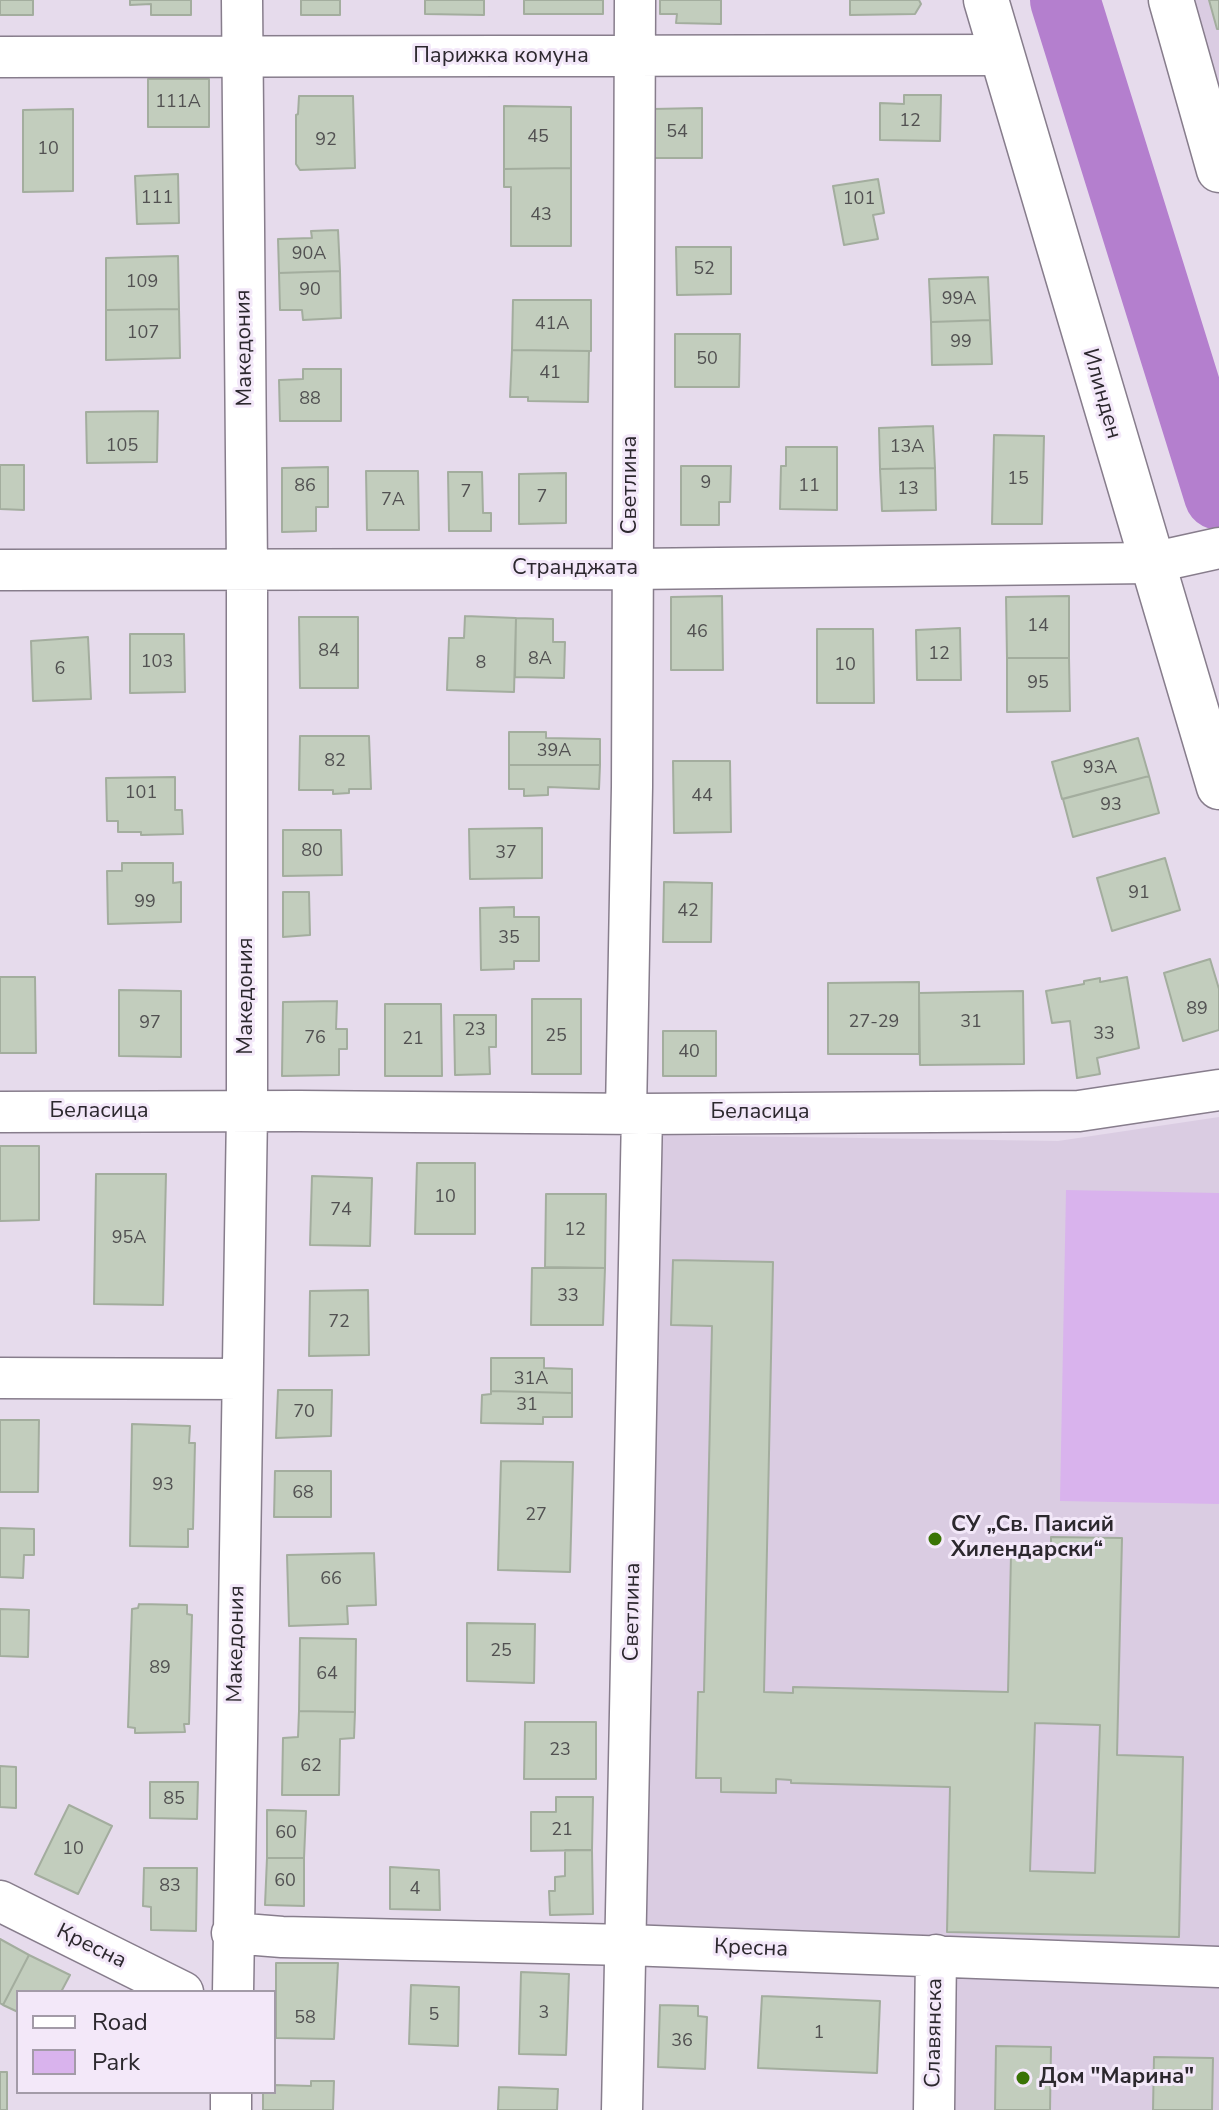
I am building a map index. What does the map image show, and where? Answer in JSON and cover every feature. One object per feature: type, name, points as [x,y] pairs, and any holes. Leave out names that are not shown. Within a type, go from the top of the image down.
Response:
[{"type":"main road","name":"Илинден","points":[[986,0],[1219,787]]},
{"type":"main road","points":[[1171,0],[1219,170]]},
{"type":"street","name":"Македония","points":[[233,1990],[247,1112],[247,569],[242,0]]},
{"type":"street","name":"Светлина","points":[[622,2110],[627,1945],[634,1114],[631,569],[635,0]]},
{"type":"street","name":"Парижка комуна","points":[[0,57],[1003,55]]},
{"type":"street","name":"Странджата","points":[[0,570],[631,569],[1151,563],[1214,549]]},
{"type":"street","name":"Беласица","points":[[0,1112],[634,1114],[1079,1111],[1219,1090]]},
{"type":"street","points":[[0,1378],[242,1379]]},
{"type":"street","name":"Кресна","points":[[0,1901],[179,1990]]},
{"type":"street","name":"Кресна","points":[[232,1933],[1219,1967]]},
{"type":"street","name":"Славянска","points":[[934,2110],[936,1955]]},
{"type":"shaded area","points":[[1171,0],[1219,0],[1219,170]]},
{"type":"shaded area","name":"СУ „Св. Паисий Хилендарски“","points":[[1219,1117],[1219,1949],[640,1937],[660,1135],[1058,1141]]},
{"type":"shaded area","points":[[952,1977],[1219,1985],[1219,2110],[949,2110]]},
{"type":"green space","points":[[1066,1190],[1219,1193],[1219,1504],[1060,1501]]},
{"type":"building","points":[[0,0],[33,0],[33,15],[0,15]]},
{"type":"building","points":[[130,0],[191,0],[191,15],[151,15],[151,4],[130,5]]},
{"type":"building","points":[[301,0],[340,0],[340,15],[301,15]]},
{"type":"building","points":[[425,0],[484,0],[484,15],[425,14]]},
{"type":"building","points":[[524,0],[603,0],[603,14],[524,14]]},
{"type":"building","points":[[660,0],[721,0],[721,24],[676,23],[677,14],[660,14]]},
{"type":"building","points":[[850,0],[919,0],[921,4],[915,14],[850,15]]},
{"type":"building","points":[[1209,0],[1219,0],[1219,29],[1217,29]]},
{"type":"building","points":[[148,79],[209,79],[209,127],[148,127]]},
{"type":"building","points":[[904,95],[941,95],[940,141],[880,140],[880,103],[904,104]]},
{"type":"building","points":[[299,96],[353,96],[355,168],[300,170],[296,164]]},
{"type":"building","points":[[504,106],[571,107],[571,168],[504,169]]},
{"type":"building","points":[[702,108],[702,158],[653,158],[653,109]]},
{"type":"building","points":[[73,109],[73,191],[23,192],[23,110]]},
{"type":"building","points":[[571,168],[571,246],[511,246],[511,187],[504,187],[504,169]]},
{"type":"building","points":[[178,174],[179,223],[137,224],[135,176]]},
{"type":"building","points":[[878,179],[884,213],[873,215],[878,239],[844,245],[833,186]]},
{"type":"building","points":[[338,230],[340,271],[279,273],[278,239],[312,238],[311,231]]},
{"type":"building","points":[[676,247],[731,247],[731,294],[677,295]]},
{"type":"building","points":[[178,256],[179,309],[106,310],[106,258]]},
{"type":"building","points":[[340,271],[341,318],[303,320],[302,310],[280,310],[279,273]]},
{"type":"building","points":[[988,277],[990,320],[931,322],[929,279]]},
{"type":"building","points":[[513,300],[591,300],[591,351],[512,350]]},
{"type":"building","points":[[179,309],[180,358],[106,360],[106,310]]},
{"type":"building","points":[[990,320],[992,364],[932,365],[931,322]]},
{"type":"building","points":[[675,334],[740,334],[739,387],[675,387]]},
{"type":"building","points":[[512,350],[589,351],[588,402],[528,401],[528,397],[510,397]]},
{"type":"building","points":[[303,369],[341,369],[341,421],[280,421],[279,380],[303,379]]},
{"type":"building","points":[[158,411],[157,462],[87,463],[86,412]]},
{"type":"building","points":[[933,426],[935,468],[880,469],[879,428]]},
{"type":"building","points":[[994,435],[1044,436],[1042,524],[992,524]]},
{"type":"building","points":[[786,447],[837,447],[837,510],[780,509],[781,466],[786,466]]},
{"type":"building","points":[[0,465],[24,465],[24,510],[0,509]]},
{"type":"building","points":[[681,466],[731,466],[730,502],[719,502],[719,525],[681,525]]},
{"type":"building","points":[[328,467],[328,507],[316,507],[316,531],[282,532],[282,468]]},
{"type":"building","points":[[935,468],[936,510],[882,511],[880,469]]},
{"type":"building","points":[[366,471],[418,471],[419,530],[367,530]]},
{"type":"building","points":[[448,472],[482,472],[483,513],[491,513],[491,531],[449,531]]},
{"type":"building","points":[[566,473],[566,523],[519,524],[519,474]]},
{"type":"building","points":[[722,596],[723,670],[671,670],[671,597]]},
{"type":"building","points":[[1069,596],[1069,658],[1007,658],[1006,597]]},
{"type":"building","points":[[465,616],[516,618],[514,692],[447,690],[449,638],[464,638]]},
{"type":"building","points":[[299,617],[358,617],[358,688],[300,688]]},
{"type":"building","points":[[516,618],[553,619],[553,642],[565,642],[564,678],[515,677]]},
{"type":"building","points":[[960,628],[961,680],[917,680],[916,630]]},
{"type":"building","points":[[817,629],[873,629],[874,703],[817,703]]},
{"type":"building","points":[[130,634],[184,634],[185,692],[130,693]]},
{"type":"building","points":[[88,637],[91,699],[33,701],[31,641]]},
{"type":"building","points":[[1007,658],[1069,658],[1070,711],[1007,712]]},
{"type":"building","points":[[509,732],[546,732],[546,738],[600,739],[600,765],[509,765]]},
{"type":"building","points":[[300,736],[369,736],[371,789],[349,789],[349,793],[333,794],[333,790],[299,790]]},
{"type":"building","points":[[1138,738],[1149,776],[1062,799],[1052,762]]},
{"type":"building","points":[[673,761],[730,761],[731,832],[674,833]]},
{"type":"building","points":[[509,765],[600,765],[599,789],[548,787],[548,795],[524,796],[524,789],[509,789]]},
{"type":"building","points":[[1149,776],[1159,813],[1073,837],[1063,799]]},
{"type":"building","points":[[175,777],[175,810],[182,810],[183,834],[118,832],[118,821],[107,821],[106,778]]},
{"type":"building","points":[[542,828],[542,878],[470,879],[469,829]]},
{"type":"building","points":[[283,830],[341,830],[342,875],[283,876]]},
{"type":"building","points":[[1165,858],[1180,910],[1112,931],[1097,878]]},
{"type":"building","points":[[122,863],[173,863],[173,883],[181,882],[181,922],[108,924],[107,871],[122,871]]},
{"type":"building","points":[[664,882],[712,883],[711,942],[663,942]]},
{"type":"building","points":[[283,892],[309,892],[310,935],[283,937]]},
{"type":"building","points":[[514,907],[514,917],[539,917],[539,961],[514,961],[514,969],[481,970],[480,908]]},
{"type":"building","points":[[1210,959],[1219,989],[1219,1030],[1183,1041],[1164,973]]},
{"type":"building","points":[[0,977],[35,977],[36,1053],[0,1053]]},
{"type":"building","points":[[1127,977],[1139,1048],[1097,1058],[1100,1074],[1077,1078],[1070,1021],[1052,1023],[1046,991],[1100,978],[1100,982]]},
{"type":"building","points":[[919,982],[919,1054],[828,1054],[828,983]]},
{"type":"building","points":[[119,990],[181,991],[181,1057],[119,1056]]},
{"type":"building","points":[[1023,991],[1024,1064],[920,1065],[919,993]]},
{"type":"building","points":[[532,999],[581,999],[581,1074],[532,1074]]},
{"type":"building","points":[[337,1001],[336,1029],[347,1029],[347,1049],[339,1049],[339,1075],[282,1076],[283,1002]]},
{"type":"building","points":[[385,1004],[441,1004],[442,1076],[385,1076]]},
{"type":"building","points":[[454,1015],[496,1015],[496,1047],[489,1047],[490,1074],[455,1075]]},
{"type":"building","points":[[663,1031],[716,1031],[716,1076],[663,1076]]},
{"type":"building","points":[[0,1146],[39,1146],[39,1220],[0,1221]]},
{"type":"building","points":[[417,1163],[475,1163],[475,1234],[415,1234]]},
{"type":"building","points":[[96,1174],[166,1174],[163,1305],[94,1304]]},
{"type":"building","points":[[312,1176],[372,1178],[370,1246],[310,1245]]},
{"type":"building","points":[[546,1194],[606,1194],[605,1268],[545,1267]]},
{"type":"building","points":[[673,1260],[773,1262],[764,1692],[793,1693],[793,1687],[1008,1692],[1011,1555],[1051,1556],[1051,1537],[1122,1538],[1117,1755],[1183,1757],[1179,1937],[947,1932],[950,1787],[791,1783],[791,1780],[776,1779],[776,1793],[721,1792],[721,1778],[696,1778],[698,1692],[704,1692],[712,1326],[671,1325]],"holes":[[[1035,1723],[1100,1725],[1095,1873],[1030,1871]]]},
{"type":"building","points":[[532,1268],[605,1268],[603,1325],[531,1325]]},
{"type":"building","points":[[368,1290],[369,1355],[309,1356],[310,1291]]},
{"type":"building","points":[[491,1358],[544,1358],[544,1368],[572,1369],[572,1393],[491,1391]]},
{"type":"building","points":[[278,1390],[332,1390],[331,1436],[276,1438]]},
{"type":"building","points":[[491,1391],[572,1393],[572,1417],[543,1417],[543,1424],[481,1423],[482,1395],[491,1394]]},
{"type":"building","points":[[0,1420],[39,1420],[38,1492],[0,1492]]},
{"type":"building","points":[[132,1424],[190,1426],[189,1443],[195,1443],[193,1529],[188,1529],[188,1547],[130,1546]]},
{"type":"building","points":[[501,1461],[573,1462],[570,1572],[498,1570]]},
{"type":"building","points":[[275,1471],[331,1471],[331,1517],[274,1517]]},
{"type":"building","points":[[0,1528],[34,1529],[34,1555],[24,1555],[23,1578],[0,1577]]},
{"type":"building","points":[[374,1553],[376,1605],[347,1606],[348,1624],[289,1626],[287,1555]]},
{"type":"building","points":[[139,1604],[187,1605],[187,1614],[192,1615],[189,1724],[184,1724],[185,1732],[135,1733],[135,1728],[128,1727],[132,1609],[138,1608]]},
{"type":"building","points":[[0,1609],[29,1610],[28,1657],[0,1656]]},
{"type":"building","points":[[467,1623],[535,1624],[534,1683],[467,1681]]},
{"type":"building","points":[[300,1638],[356,1639],[355,1712],[299,1711]]},
{"type":"building","points":[[299,1711],[355,1712],[354,1738],[340,1739],[339,1795],[282,1795],[283,1738],[298,1737]]},
{"type":"building","points":[[525,1722],[596,1722],[596,1779],[524,1779]]},
{"type":"building","points":[[0,1766],[16,1767],[16,1808],[0,1807]]},
{"type":"building","points":[[150,1782],[198,1782],[197,1819],[150,1818]]},
{"type":"building","points":[[556,1797],[593,1797],[592,1850],[531,1851],[531,1812],[556,1812]]},
{"type":"building","points":[[69,1805],[112,1826],[78,1894],[35,1874]]},
{"type":"building","points":[[267,1810],[306,1811],[304,1858],[267,1858]]},
{"type":"building","points":[[565,1850],[592,1850],[593,1914],[550,1915],[549,1891],[555,1891],[555,1877],[565,1876]]},
{"type":"building","points":[[267,1858],[304,1858],[304,1906],[265,1905]]},
{"type":"building","points":[[390,1867],[439,1870],[440,1910],[390,1909]]},
{"type":"building","points":[[144,1868],[197,1868],[196,1931],[151,1930],[151,1907],[143,1906]]},
{"type":"building","points":[[0,1939],[29,1955],[3,2005],[0,2003]]},
{"type":"building","points":[[29,1955],[70,1975],[62,1990],[16,1990],[16,2011],[3,2005]]},
{"type":"building","points":[[276,1963],[338,1963],[334,2039],[276,2038]]},
{"type":"building","points":[[521,1972],[569,1974],[566,2055],[519,2054]]},
{"type":"building","points":[[411,1985],[459,1987],[458,2046],[409,2044]]},
{"type":"building","points":[[762,1996],[880,2001],[877,2073],[758,2068]]},
{"type":"building","points":[[660,2005],[698,2006],[698,2016],[707,2017],[705,2069],[658,2067]]},
{"type":"building","name":"Дом \"Марина\"","points":[[996,2046],[1051,2047],[1050,2110],[995,2110]]},
{"type":"building","name":"Дом \"Марина\"","points":[[1154,2057],[1213,2058],[1212,2110],[1153,2110]]},
{"type":"building","points":[[0,2072],[7,2072],[7,2110],[0,2110]]},
{"type":"building","points":[[311,2081],[334,2081],[333,2110],[263,2110],[263,2094],[276,2094],[276,2085],[311,2086]]},
{"type":"building","points":[[499,2087],[558,2089],[557,2110],[498,2110]]},
{"type":"waterway","points":[[1065,0],[1219,495]]},
{"type":"place","name":"СУ „Св. Паисий Хилендарски“","points":[[935,1539]]},
{"type":"place","name":"Дом \"Марина\"","points":[[1023,2078]]}]
